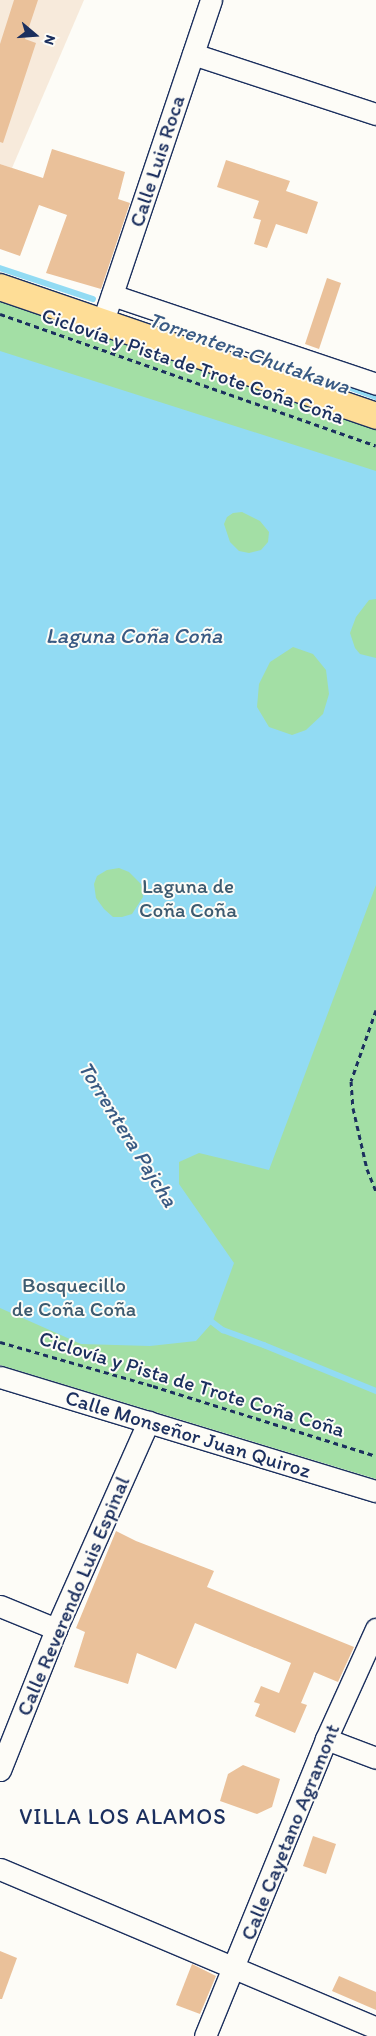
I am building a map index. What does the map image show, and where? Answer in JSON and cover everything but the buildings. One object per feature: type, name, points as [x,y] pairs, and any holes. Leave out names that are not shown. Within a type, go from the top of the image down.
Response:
[{"type":"main road","points":[[0,287],[103,321],[201,338],[376,416]]},
{"type":"street","name":"Calle Luis Roca","points":[[103,321],[211,0]]},
{"type":"street","points":[[193,54],[376,114]]},
{"type":"street","points":[[112,295],[201,338],[315,362],[376,384]]},
{"type":"street","name":"Calle Monseñor Juan Quiroz","points":[[0,1377],[376,1491]]},
{"type":"street","name":"Calle Reverendo Luis Espinal","points":[[0,1770],[56,1629],[148,1422]]},
{"type":"street","points":[[0,1606],[56,1629]]},
{"type":"street","name":"Calle Cayetano Agramont","points":[[205,2036],[326,1739],[376,1629]]},
{"type":"street","points":[[326,1739],[376,1758]]},
{"type":"street","points":[[0,1869],[376,2028]]},
{"type":"path","name":"Ciclovía y Pista de Trote Coña Coña","points":[[0,314],[376,446]]},
{"type":"path","points":[[376,1010],[351,1081],[353,1108],[365,1161],[376,1191]]},
{"type":"path","name":"Ciclovía y Pista de Trote Coña Coña","points":[[0,1342],[154,1386],[376,1456]]},
{"type":"shaded area","points":[[0,0],[84,0],[12,168],[0,164]]},
{"type":"green space","name":"Laguna Coña Coña","points":[[0,299],[207,367],[376,430],[376,1479],[0,1365]]},
{"type":"water","name":"Laguna Coña Coña","points":[[0,351],[376,471],[376,599],[369,600],[356,617],[350,633],[355,648],[360,654],[376,658],[376,885],[269,1170],[199,1153],[179,1162],[179,1184],[234,1263],[212,1323],[196,1341],[150,1346],[81,1344],[0,1308]],"holes":[[[242,512],[260,521],[269,532],[268,542],[261,550],[249,553],[239,551],[230,542],[224,524],[227,517],[233,513]],[[293,647],[313,654],[326,670],[329,694],[323,714],[306,730],[292,735],[269,727],[257,707],[259,684],[270,662]],[[119,868],[129,872],[141,884],[143,897],[132,914],[113,917],[96,898],[94,884],[97,876],[107,870]]]},
{"type":"waterway","name":"Torrentera Chutakawa","points":[[0,268],[93,299]]},
{"type":"waterway","name":"Torrentera Chutakawa","points":[[307,372],[376,397]]},
{"type":"waterway","name":"Torrentera Pajcha","points":[[207,1318],[223,1330],[376,1391]]},
{"type":"district","name":"VILLA LOS ALAMOS","points":[[123,1817]]},
{"type":"park label","name":"Laguna de Coña Coña","points":[[188,898]]},
{"type":"park label","name":"Bosquecillo de Coña Coña","points":[[74,1297]]}]
